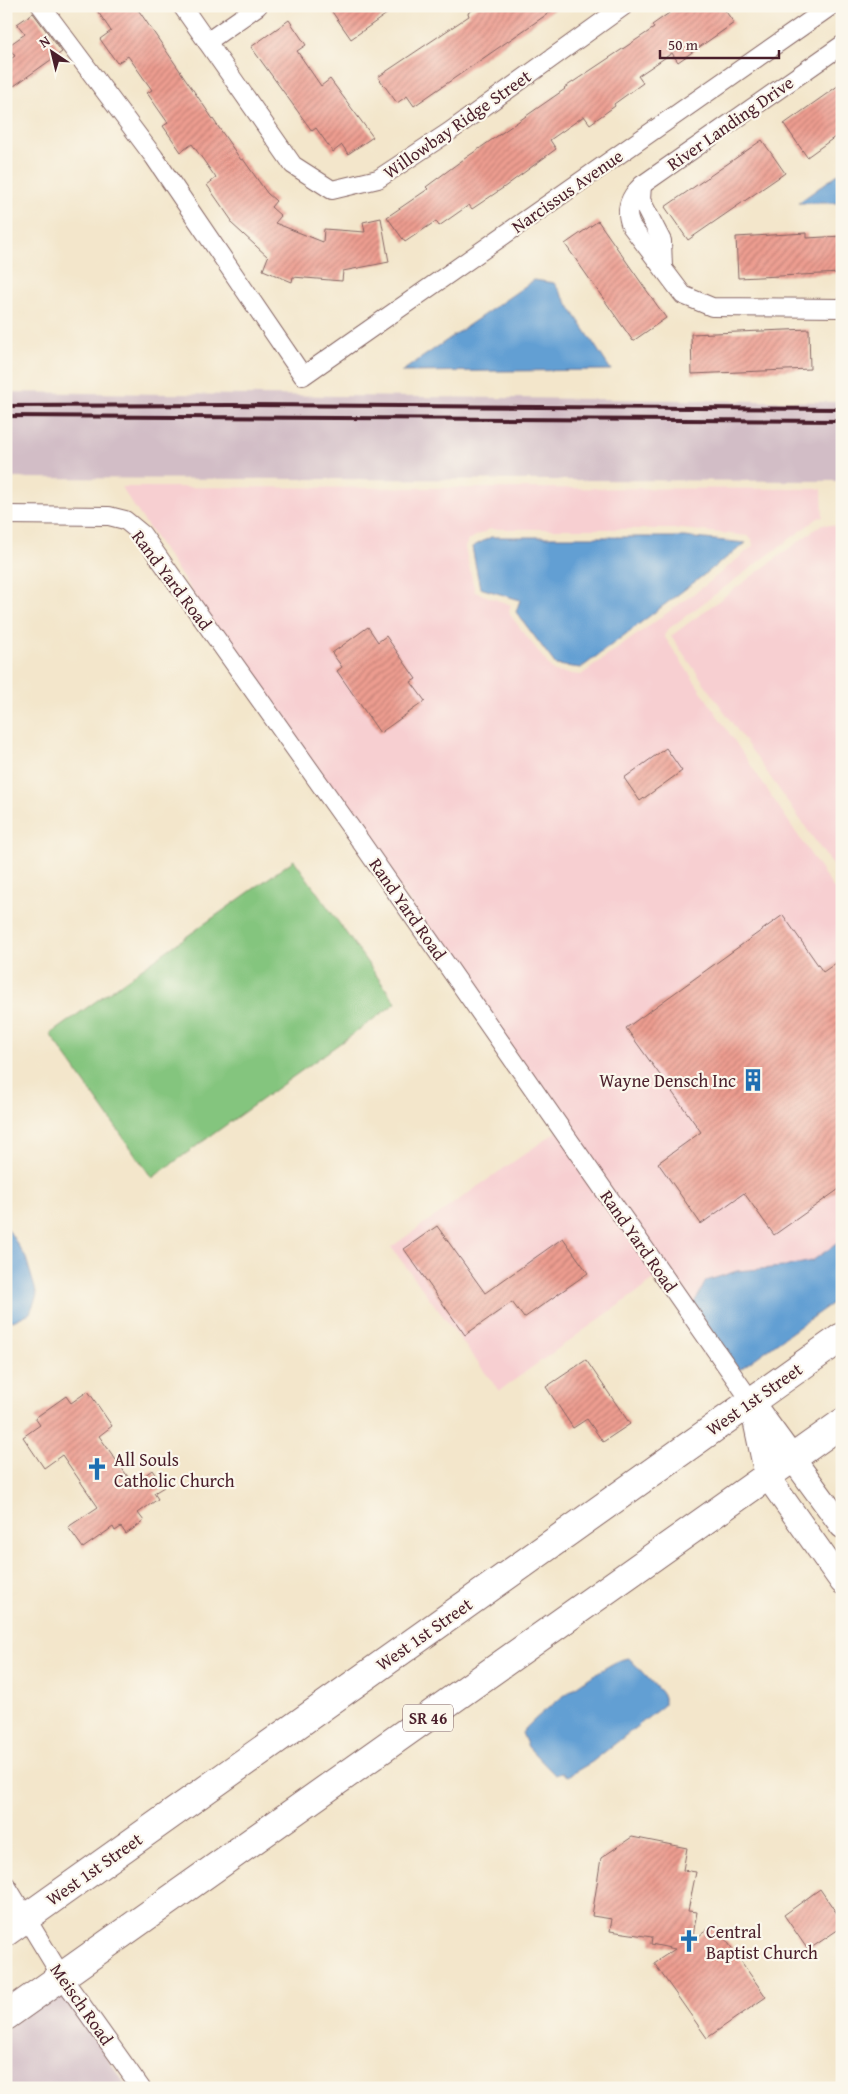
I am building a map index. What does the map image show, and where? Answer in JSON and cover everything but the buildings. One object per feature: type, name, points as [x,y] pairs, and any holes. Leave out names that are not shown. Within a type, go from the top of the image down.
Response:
[{"type":"main road","name":"West 1st Street","points":[[16,1924],[842,1337]]},
{"type":"main road","points":[[751,1402],[842,1526]]},
{"type":"main road","points":[[751,1402],[767,1476],[842,1582]]},
{"type":"main road","name":"SR 46","points":[[6,2016],[842,1423]]},
{"type":"street","name":"Narcissus Avenue","points":[[41,6],[154,157],[303,376],[832,6]]},
{"type":"street","name":"Willowbay Ridge Street","points":[[182,6],[293,165],[332,190],[378,179],[449,132],[624,6]]},
{"type":"street","points":[[207,42],[258,6]]},
{"type":"street","name":"River Landing Drive","points":[[842,45],[642,185],[633,193],[628,205],[627,216],[631,226],[683,295],[712,307],[842,308]]},
{"type":"street","name":"Rand Yard Road","points":[[6,515],[109,516],[125,520],[142,534],[372,858],[751,1402]]},
{"type":"street","name":"Meisch Road","points":[[6,1885],[16,1924],[62,1977],[141,2088]]},
{"type":"shaded area","points":[[6,392],[842,402],[842,481],[6,478]]},
{"type":"shaded area","points":[[121,487],[822,489],[823,517],[818,518],[667,630],[664,636],[842,901],[842,1240],[812,1261],[783,1267],[693,1305],[668,1270],[499,1391],[391,1247],[566,1125],[210,618]],"holes":[[[490,529],[683,529],[748,536],[752,539],[753,546],[707,584],[581,675],[554,672],[511,616],[509,611],[511,605],[475,592],[465,548],[468,540]]]},
{"type":"shaded area","points":[[822,524],[842,527],[842,879],[671,636]]},
{"type":"shaded area","points":[[59,1988],[128,2088],[6,2088],[6,2029]]},
{"type":"green space","points":[[294,860],[396,1003],[152,1178],[50,1034]]},
{"type":"water","points":[[842,171],[842,203],[798,203]]},
{"type":"water","points":[[534,280],[554,283],[611,370],[401,372]]},
{"type":"water","points":[[491,537],[684,537],[746,543],[581,668],[556,665],[516,612],[520,600],[480,588],[472,547]]},
{"type":"water","points":[[6,1226],[26,1258],[37,1295],[30,1313],[13,1321],[6,1319]]},
{"type":"water","points":[[842,1240],[842,1296],[739,1370],[693,1305],[706,1281],[737,1271],[783,1267],[812,1261]]},
{"type":"water","points":[[629,1658],[660,1691],[664,1697],[664,1705],[592,1762],[568,1776],[562,1773],[555,1775],[528,1747],[522,1733],[541,1714],[590,1677],[620,1660]]},
{"type":"railway","points":[[6,406],[231,405],[842,409]]},
{"type":"railway","points":[[6,416],[842,421]]},
{"type":"place","name":"Wayne Densch Inc","points":[[753,1080]]},
{"type":"place","name":"All Souls Catholic Church","points":[[97,1469]]},
{"type":"place","name":"Central Baptist Church","points":[[689,1941]]}]
